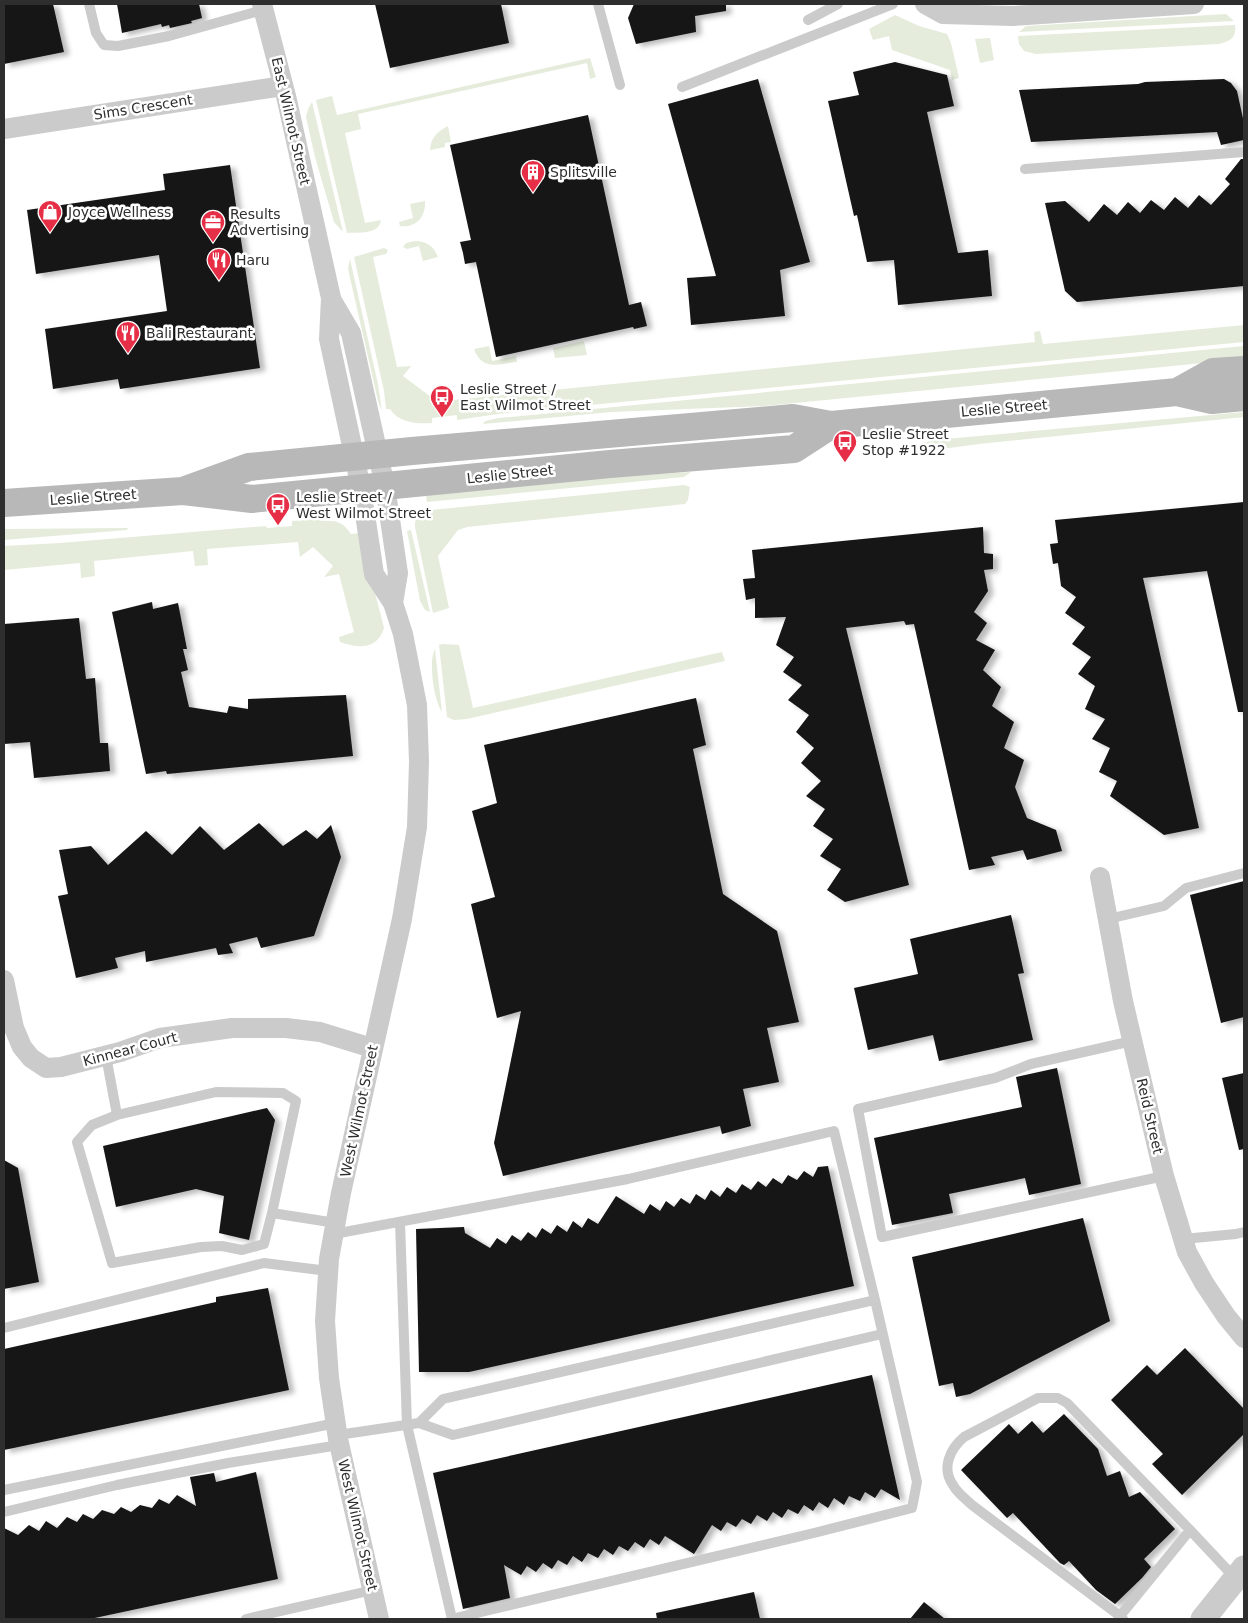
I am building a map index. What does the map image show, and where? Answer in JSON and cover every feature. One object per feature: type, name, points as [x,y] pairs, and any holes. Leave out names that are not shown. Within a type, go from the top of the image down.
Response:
[{"type":"main road","name":"Leslie Street","points":[[1177,392],[1213,372],[1244,370]]},
{"type":"main road","name":"Leslie Street","points":[[183,491],[249,467],[793,418],[831,425],[1177,392],[1212,400],[1244,397]]},
{"type":"main road","name":"Leslie Street","points":[[4,503],[183,491],[252,498],[610,464],[794,449],[831,425]]},
{"type":"street","points":[[924,4],[943,14],[1013,16],[1194,4]]},
{"type":"street","name":"East Wilmot Street","points":[[263,7],[331,298],[351,333],[365,456],[373,487]]},
{"type":"street","name":"Sims Crescent","points":[[4,129],[283,86]]},
{"type":"street","name":"West Wilmot Street","points":[[373,487],[398,573],[393,603],[403,634],[417,705],[419,762],[417,827],[402,919],[386,995],[372,1048],[335,1228],[328,1271],[325,1321],[329,1378],[338,1434],[379,1619]]},
{"type":"street","name":"Reid Street","points":[[1100,877],[1132,1041],[1164,1176],[1186,1252],[1226,1316],[1244,1338]]},
{"type":"street","name":"Kinnear Court","points":[[4,980],[14,1028],[22,1047],[31,1058],[46,1068],[61,1067],[106,1056],[160,1038],[232,1028],[286,1028],[320,1032],[372,1048]]},
{"type":"street","points":[[1203,1619],[1240,1574]]},
{"type":"lane","points":[[89,4],[96,33],[104,44],[118,46],[169,36],[263,7]]},
{"type":"lane","points":[[598,4],[620,85]]},
{"type":"lane","points":[[808,20],[838,4]]},
{"type":"lane","points":[[682,87],[893,4]]},
{"type":"lane","points":[[1025,169],[1244,152]]},
{"type":"lane","points":[[1108,919],[1164,906],[1186,888],[1244,873]]},
{"type":"lane","points":[[1132,1041],[1031,1064],[995,1078],[858,1109],[882,1237],[1164,1176]]},
{"type":"lane","points":[[106,1056],[117,1115]]},
{"type":"lane","points":[[216,1092],[283,1093],[296,1101],[272,1213],[264,1244],[242,1250],[222,1246],[201,1248],[112,1263],[77,1142],[92,1125],[117,1115],[216,1092]]},
{"type":"lane","points":[[272,1213],[335,1228],[400,1222],[628,1179],[834,1131],[876,1300],[916,1482],[912,1508],[452,1619],[407,1426],[400,1222]]},
{"type":"lane","points":[[1182,1239],[1244,1232]]},
{"type":"lane","points":[[4,1328],[264,1263],[328,1271]]},
{"type":"lane","points":[[4,1490],[338,1434],[407,1426],[419,1423],[443,1399],[876,1300]]},
{"type":"lane","points":[[419,1423],[453,1435],[882,1334]]},
{"type":"lane","points":[[1190,1530],[1121,1618],[972,1505],[952,1486],[947,1471],[948,1459],[954,1446],[964,1437],[1038,1398],[1058,1398],[1067,1403],[1190,1530],[1240,1574]]},
{"type":"lane","points":[[4,1512],[228,1463],[338,1434]]},
{"type":"lane","points":[[246,1619],[373,1590]]},
{"type":"green space","points":[[1226,14],[1234,21],[1019,32],[1026,26]]},
{"type":"green space","points":[[895,15],[919,26],[947,34],[959,78],[952,80],[950,70],[892,50],[889,36],[873,40],[869,29]]},
{"type":"green space","points":[[1235,25],[1234,36],[1226,42],[1219,44],[1036,54],[1024,51],[1019,44],[1018,36]]},
{"type":"green space","points":[[990,38],[994,60],[980,63],[975,39]]},
{"type":"green space","points":[[590,58],[596,77],[590,79],[587,63],[358,114],[361,129],[345,133],[365,223],[381,220],[377,228],[373,230],[347,233],[316,100],[332,96],[337,115]]},
{"type":"green space","points":[[312,102],[343,232],[334,222],[315,157],[306,117]]},
{"type":"green space","points":[[448,126],[451,142],[445,143],[445,147],[430,150],[435,135]]},
{"type":"green space","points":[[425,201],[424,212],[419,220],[411,225],[400,226],[399,222],[413,218],[410,204]]},
{"type":"green space","points":[[415,241],[429,245],[438,257],[423,261],[419,246],[407,249],[403,247],[406,243]]},
{"type":"green space","points":[[384,248],[388,250],[386,254],[373,257],[397,367],[411,366],[403,376],[431,397],[442,387],[443,401],[1035,342],[1034,332],[1040,331],[1043,344],[1244,325],[1244,342],[498,414],[457,420],[457,415],[432,418],[432,423],[414,423],[403,420],[390,409],[386,409],[384,391],[354,257]]},
{"type":"green space","points":[[350,259],[378,384],[382,411],[378,401],[348,269]]},
{"type":"green space","points":[[584,341],[587,355],[555,358],[553,348]]},
{"type":"green space","points":[[489,346],[492,361],[516,356],[517,362],[497,365],[481,361],[474,349]]},
{"type":"green space","points":[[1244,346],[1244,359],[764,406],[611,412],[483,424],[485,421],[499,418]]},
{"type":"green space","points":[[1244,412],[1244,417],[979,444],[919,452],[912,451],[920,444],[934,440]]},
{"type":"green space","points":[[691,472],[684,477],[427,502],[426,495],[574,479]]},
{"type":"green space","points":[[684,485],[690,487],[688,500],[685,504],[467,527],[458,530],[438,556],[449,608],[433,613],[415,527],[416,518],[421,511]]},
{"type":"green space","points":[[322,519],[322,521],[339,523],[351,534],[360,533],[384,628],[377,640],[367,646],[354,646],[340,642],[339,637],[354,632],[339,574],[324,577],[333,566],[313,547],[300,557],[298,542],[207,549],[208,565],[195,566],[193,551],[94,561],[95,576],[81,578],[80,563],[4,570],[4,546],[266,526],[267,528],[292,526],[292,521]]},
{"type":"green space","points":[[128,528],[127,530],[4,540],[4,529]]},
{"type":"green space","points":[[411,530],[430,612],[425,610],[420,601],[407,531]]},
{"type":"green space","points":[[439,645],[459,645],[473,708],[722,652],[725,661],[467,719],[454,720],[447,717]]},
{"type":"green space","points":[[435,649],[442,712],[433,681],[432,663]]},
{"type":"building","points":[[4,4],[53,4],[64,52],[4,64]]},
{"type":"building","points":[[117,4],[199,4],[202,18],[191,21],[192,23],[170,28],[169,25],[162,27],[161,24],[122,33]]},
{"type":"building","points":[[375,4],[501,4],[509,43],[390,68]]},
{"type":"building","points":[[634,4],[726,4],[726,11],[695,16],[696,32],[636,44],[628,18]]},
{"type":"building","points":[[895,62],[947,75],[954,106],[927,112],[958,253],[988,250],[992,296],[898,305],[894,260],[867,262],[857,215],[854,216],[828,101],[859,95],[853,72]]},
{"type":"building","points":[[758,79],[810,262],[780,270],[785,316],[691,325],[687,278],[716,276],[668,104]]},
{"type":"building","points":[[1224,79],[1231,83],[1237,91],[1244,123],[1244,140],[1221,145],[1217,132],[1031,142],[1019,90],[1138,84],[1145,82]]},
{"type":"building","name":"Splitsville","points":[[588,115],[629,305],[641,302],[647,326],[634,329],[633,327],[496,357],[476,262],[465,264],[460,242],[471,240],[450,145]]},
{"type":"building","points":[[1241,159],[1244,159],[1244,286],[1077,302],[1065,291],[1045,203],[1065,201],[1089,222],[1104,204],[1117,215],[1128,202],[1140,213],[1151,200],[1164,210],[1175,197],[1188,208],[1199,195],[1211,205],[1230,184],[1225,179]]},
{"type":"building","points":[[230,165],[260,368],[120,389],[118,379],[53,389],[45,329],[167,311],[159,255],[36,274],[27,210],[165,190],[163,174]]},
{"type":"building","points":[[1244,502],[1244,712],[1238,712],[1207,571],[1143,578],[1199,828],[1164,835],[1110,796],[1117,781],[1099,772],[1110,748],[1092,739],[1105,719],[1085,709],[1095,686],[1078,674],[1091,657],[1072,644],[1085,627],[1065,613],[1076,597],[1061,586],[1058,563],[1053,564],[1050,544],[1058,543],[1055,520]]},
{"type":"building","points":[[983,527],[984,553],[993,554],[993,569],[984,570],[988,591],[974,612],[987,623],[976,640],[995,650],[983,670],[1001,687],[992,706],[1014,722],[1004,748],[1024,760],[1015,787],[1027,818],[1056,830],[1062,851],[1027,860],[1023,850],[991,857],[995,865],[969,870],[914,624],[906,625],[904,621],[846,628],[909,885],[845,902],[827,890],[841,869],[820,856],[833,839],[813,826],[825,809],[806,796],[821,781],[801,763],[814,748],[796,732],[809,715],[788,700],[802,685],[783,672],[794,657],[776,645],[786,617],[755,618],[755,598],[746,600],[743,579],[755,578],[752,550]]},
{"type":"building","points":[[152,602],[153,609],[178,603],[187,649],[183,649],[188,670],[181,672],[189,707],[227,713],[229,706],[248,709],[248,699],[346,695],[353,756],[167,774],[166,771],[146,774],[112,612]]},
{"type":"building","points":[[79,618],[86,679],[95,678],[100,743],[108,743],[110,771],[34,778],[30,742],[4,744],[4,624]]},
{"type":"building","points":[[696,698],[706,745],[693,749],[723,894],[777,931],[799,1022],[767,1028],[779,1082],[743,1089],[751,1126],[722,1134],[720,1126],[503,1176],[494,1143],[521,1011],[497,1018],[471,904],[495,897],[472,811],[497,803],[484,745]]},
{"type":"building","points":[[259,823],[283,846],[306,830],[317,839],[331,825],[341,857],[314,936],[261,948],[257,937],[229,944],[233,953],[218,955],[216,948],[146,962],[145,951],[115,958],[118,968],[76,978],[58,896],[68,894],[59,850],[91,846],[108,865],[146,831],[172,855],[200,826],[224,850]]},
{"type":"building","points":[[1244,881],[1244,1017],[1221,1023],[1190,895]]},
{"type":"building","points":[[1011,915],[1024,973],[1018,974],[1033,1040],[939,1061],[933,1035],[868,1050],[854,988],[918,974],[910,939]]},
{"type":"building","points":[[1057,1068],[1081,1184],[1029,1195],[1025,1178],[949,1194],[953,1213],[892,1225],[874,1138],[1022,1107],[1016,1077]]},
{"type":"building","points":[[1244,1073],[1244,1149],[1239,1150],[1222,1078]]},
{"type":"building","points":[[267,1108],[275,1120],[249,1240],[219,1233],[224,1196],[196,1189],[116,1207],[103,1146]]},
{"type":"building","points":[[4,1160],[18,1168],[39,1282],[4,1289]]},
{"type":"building","points":[[828,1166],[854,1286],[469,1372],[419,1372],[416,1229],[464,1227],[465,1233],[490,1248],[497,1238],[506,1244],[512,1235],[521,1241],[528,1232],[536,1238],[542,1228],[551,1234],[557,1225],[567,1232],[573,1221],[582,1228],[588,1218],[598,1224],[616,1196],[644,1214],[650,1204],[660,1211],[666,1201],[674,1207],[681,1198],[690,1204],[696,1194],[705,1200],[711,1190],[720,1197],[727,1187],[736,1193],[742,1184],[751,1190],[758,1181],[766,1187],[773,1178],[782,1184],[788,1175],[797,1180],[804,1171],[813,1177],[818,1167]]},
{"type":"building","points":[[1083,1218],[1110,1321],[970,1394],[956,1397],[953,1383],[939,1386],[912,1257]]},
{"type":"building","points":[[268,1288],[289,1390],[4,1450],[4,1349],[216,1302],[216,1297]]},
{"type":"building","points":[[1185,1348],[1244,1409],[1244,1434],[1182,1495],[1152,1464],[1163,1454],[1111,1400],[1147,1365],[1157,1375]]},
{"type":"building","points":[[872,1375],[900,1500],[881,1489],[875,1498],[865,1492],[860,1501],[849,1496],[844,1505],[834,1498],[828,1508],[819,1502],[813,1511],[804,1505],[798,1514],[788,1509],[782,1518],[773,1512],[767,1521],[757,1515],[751,1524],[742,1519],[736,1527],[727,1522],[721,1531],[712,1525],[694,1554],[665,1536],[659,1545],[650,1539],[644,1548],[635,1542],[628,1551],[619,1546],[613,1555],[604,1549],[598,1558],[588,1553],[582,1562],[573,1556],[567,1565],[558,1560],[552,1569],[543,1563],[536,1572],[527,1566],[521,1575],[504,1565],[510,1598],[463,1609],[433,1473]]},
{"type":"building","points":[[1064,1414],[1098,1449],[1107,1476],[1120,1471],[1129,1497],[1140,1492],[1175,1529],[1144,1559],[1151,1567],[1115,1604],[1096,1590],[1069,1561],[1064,1565],[1060,1563],[1013,1513],[1007,1518],[961,1470],[1009,1424],[1018,1434],[1032,1421],[1043,1433]]},
{"type":"building","points":[[256,1472],[278,1579],[90,1619],[4,1619],[4,1528],[18,1535],[29,1525],[39,1531],[46,1521],[57,1528],[67,1517],[77,1522],[83,1514],[93,1519],[102,1510],[114,1514],[121,1507],[131,1512],[140,1505],[152,1508],[159,1499],[169,1504],[177,1495],[196,1506],[190,1477],[214,1473],[216,1482]]},
{"type":"building","points":[[754,1592],[760,1619],[657,1619],[656,1613]]},
{"type":"building","points":[[924,1602],[945,1619],[910,1619]]},
{"type":"place","name":"Splitsville","points":[[533,193]]},
{"type":"place","name":"Joyce Wellness","points":[[50,233]]},
{"type":"place","name":"Results Advertising","points":[[213,243]]},
{"type":"place","name":"Haru","points":[[219,281]]},
{"type":"place","name":"Bali Restaurant","points":[[128,354]]},
{"type":"place","name":"Leslie Street / East Wilmot Street","points":[[442,418]]},
{"type":"place","name":"Leslie Street Stop #1922","points":[[845,463]]},
{"type":"place","name":"Leslie Street / West Wilmot Street","points":[[278,526]]}]
